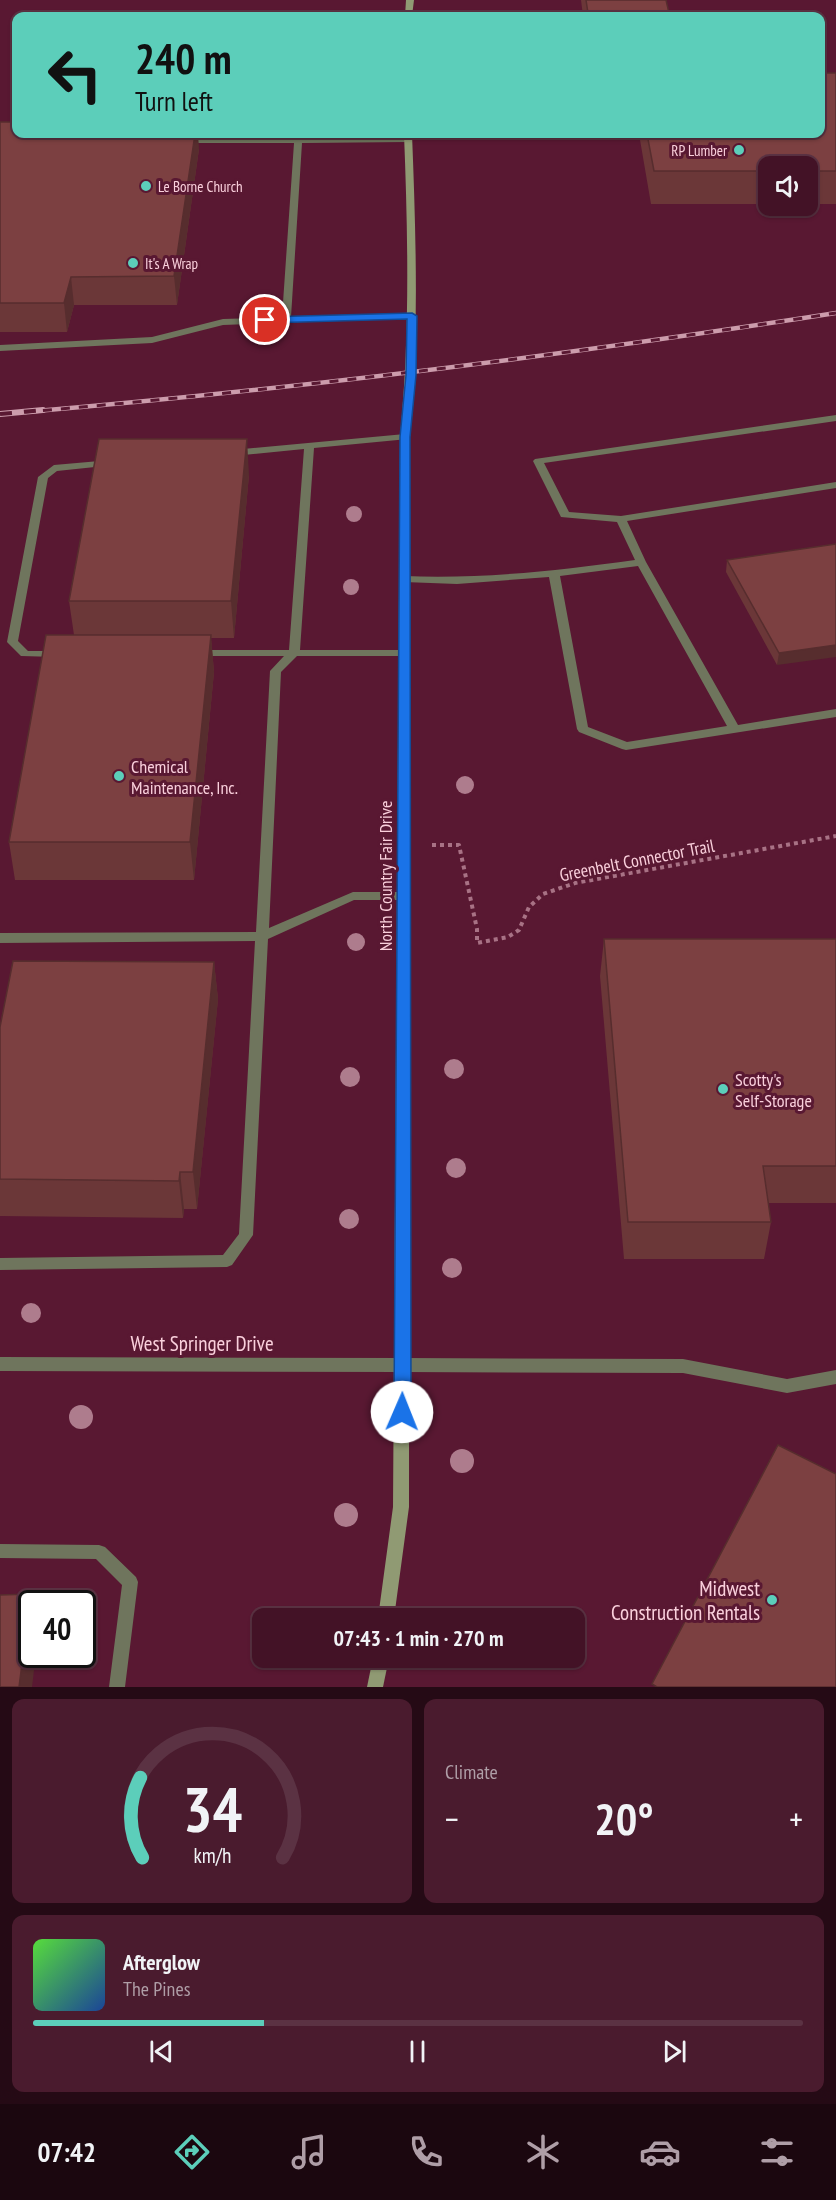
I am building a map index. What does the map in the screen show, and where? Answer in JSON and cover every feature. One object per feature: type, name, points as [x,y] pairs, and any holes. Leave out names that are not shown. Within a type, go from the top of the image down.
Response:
[{"type":"street","points":[[177,141],[371,138]]},
{"type":"street","name":"North Country Fair Drive","points":[[387,1608],[401,1507],[403,1365],[405,437],[411,375],[412,316],[408,138]]},
{"type":"street","points":[[286,318],[298,140]]},
{"type":"street","points":[[0,348],[152,340],[223,322],[286,318],[412,316]]},
{"type":"street","points":[[836,418],[538,461],[565,515],[621,519],[836,485]]},
{"type":"street","points":[[216,454],[405,437]]},
{"type":"street","points":[[0,1264],[227,1261],[246,1235],[276,671],[294,653],[309,446]]},
{"type":"street","points":[[71,654],[24,654],[12,642],[43,477],[54,468],[124,462]]},
{"type":"street","points":[[621,519],[641,562],[735,730]]},
{"type":"street","points":[[405,579],[457,581],[554,574],[641,562]]},
{"type":"street","points":[[554,574],[583,729],[626,746],[836,713]]},
{"type":"street","points":[[189,654],[405,653]]},
{"type":"street","points":[[0,938],[262,936],[353,896],[404,896]]},
{"type":"street","name":"West Springer Drive","points":[[0,1364],[683,1366],[787,1386],[836,1377]]},
{"type":"street","points":[[0,1551],[99,1552],[130,1582],[117,1687]]},
{"type":"street","points":[[375,1687],[379,1668]]},
{"type":"path","name":"Greenbelt Connector Trail","points":[[404,845],[459,845],[477,929],[477,943],[508,937],[519,930],[529,907],[543,894],[575,883],[836,836]]},
{"type":"building","points":[[586,0],[666,0],[669,12],[588,12]]},
{"type":"building","points":[[825,73],[836,73],[836,171],[818,171],[818,156],[758,156],[758,171],[654,171],[648,138],[825,138]]},
{"type":"building","points":[[0,122],[12,122],[12,138],[194,138],[174,276],[71,277],[64,303],[0,303]]},
{"type":"building","points":[[99,439],[247,439],[231,601],[69,601]]},
{"type":"building","points":[[836,544],[836,645],[779,653],[727,560]]},
{"type":"building","name":"Chemical Maintenance, Inc.","points":[[46,635],[211,635],[190,842],[9,842]]},
{"type":"building","name":"Scotty's Self-Storage","points":[[604,939],[836,939],[836,1166],[763,1166],[771,1222],[628,1222]]},
{"type":"building","points":[[13,961],[214,962],[193,1172],[180,1172],[179,1181],[0,1179],[0,1027]]},
{"type":"building","name":"Midwest Construction Rentals","points":[[778,1445],[836,1474],[836,1687],[657,1687],[652,1684]]},
{"type":"building","points":[[18,1594],[18,1668],[21,1668],[19,1687],[0,1687],[0,1595]]},
{"type":"railway","points":[[25,412],[229,393],[432,370],[836,313]]},
{"type":"railway","points":[[0,414],[43,410]]},
{"type":"place","name":"RP Lumber","points":[[739,150]]},
{"type":"place","name":"Le Borne Church","points":[[146,186]]},
{"type":"place","name":"It's A Wrap","points":[[133,263]]},
{"type":"place","name":"Chemical Maintenance, Inc.","points":[[119,776]]},
{"type":"place","name":"Scotty's Self-Storage","points":[[723,1089]]},
{"type":"place","name":"Midwest Construction Rentals","points":[[772,1600]]},
{"type":"route","points":[[265,320],[412,316],[411,375],[405,437],[402,1412]]}]
